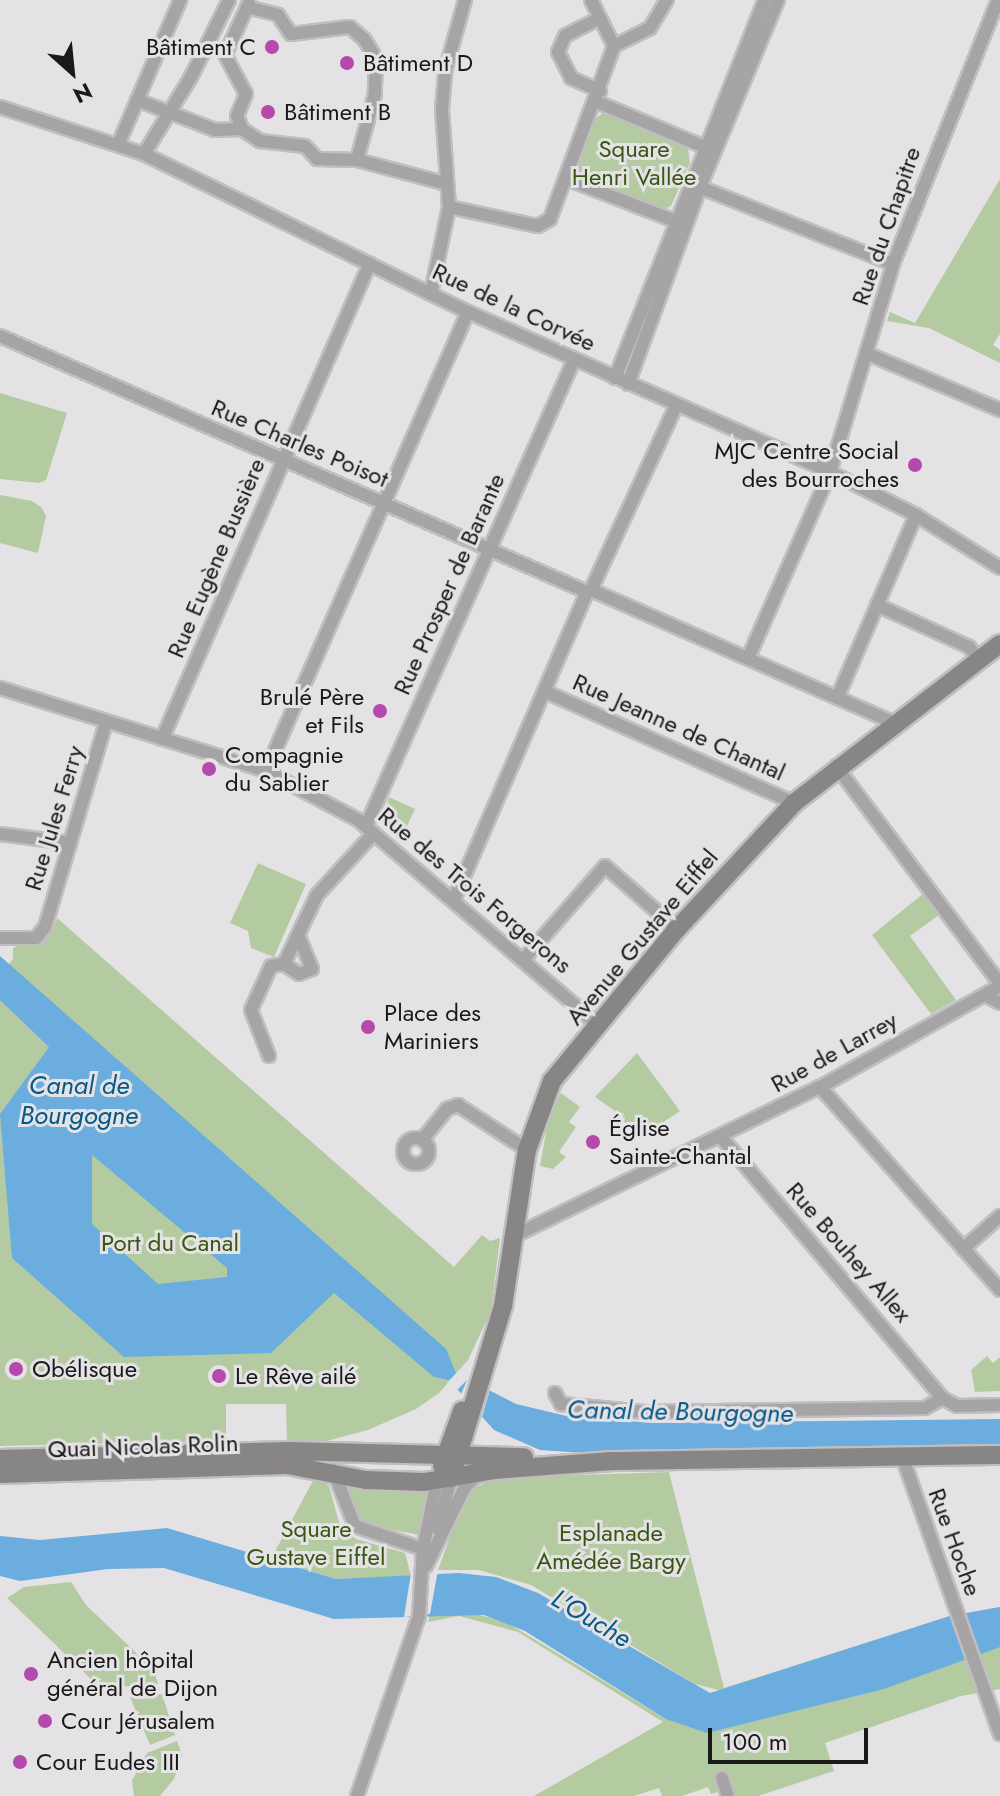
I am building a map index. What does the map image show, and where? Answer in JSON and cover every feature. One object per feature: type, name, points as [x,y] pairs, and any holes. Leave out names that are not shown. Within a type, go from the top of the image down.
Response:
[{"type":"main road","name":"Avenue Gustave Eiffel","points":[[448,1469],[506,1295],[527,1150],[552,1081],[677,929],[794,803],[892,722],[1000,644]]},
{"type":"main road","points":[[467,1417],[477,1444],[498,1456]]},
{"type":"main road","name":"Quai Nicolas Rolin","points":[[0,1459],[48,1465],[286,1458],[448,1469],[478,1474],[567,1463],[1000,1455]]},
{"type":"main road","name":"Quai Nicolas Rolin","points":[[286,1458],[333,1470],[448,1469],[498,1456],[567,1463]]},
{"type":"main road","points":[[448,1469],[542,1460]]},
{"type":"main road","name":"Quai Nicolas Rolin","points":[[0,1474],[48,1465]]},
{"type":"street","points":[[118,145],[180,0]]},
{"type":"street","points":[[144,154],[170,112],[229,0]]},
{"type":"street","points":[[431,293],[449,207],[443,92],[465,0]]},
{"type":"street","points":[[449,207],[538,226],[550,219],[598,97],[614,46],[591,0]]},
{"type":"street","points":[[614,46],[650,28],[667,0]]},
{"type":"street","points":[[710,149],[765,0]]},
{"type":"street","points":[[615,378],[710,149],[778,0]]},
{"type":"street","name":"Rue du Chapitre","points":[[749,656],[830,472],[893,264],[998,0]]},
{"type":"street","points":[[357,160],[375,94],[376,58],[364,39],[350,27],[291,34],[278,15],[248,4],[225,55],[246,94],[237,116],[242,129],[260,141],[305,146],[317,159],[357,160],[447,184]]},
{"type":"street","points":[[600,18],[565,36],[558,52],[571,78],[598,97],[710,149]]},
{"type":"street","points":[[137,100],[215,130],[242,129]]},
{"type":"street","name":"Rue de la Corvée","points":[[0,107],[144,154],[468,312],[830,472],[916,515],[1000,568]]},
{"type":"street","points":[[567,179],[680,223]]},
{"type":"street","points":[[695,185],[893,264]]},
{"type":"street","points":[[628,384],[680,223]]},
{"type":"street","name":"Rue Eugène Bussière","points":[[162,739],[370,263]]},
{"type":"street","points":[[266,771],[468,312]]},
{"type":"street","name":"Rue Charles Poisot","points":[[0,336],[488,549],[588,588],[600,597],[749,656],[892,722]]},
{"type":"street","points":[[866,353],[1000,410]]},
{"type":"street","name":"Rue Prosper de Barante","points":[[269,1056],[251,1010],[271,966],[284,964],[317,895],[370,830],[488,549],[574,360]]},
{"type":"street","points":[[454,900],[588,598],[588,588],[676,406]]},
{"type":"street","points":[[838,696],[916,515]]},
{"type":"street","points":[[877,605],[969,647],[979,659]]},
{"type":"street","name":"Rue des Trois Forgerons","points":[[0,688],[266,771],[370,830],[598,1025]]},
{"type":"street","name":"Rue Jeanne de Chantal","points":[[546,692],[794,803]]},
{"type":"street","name":"Rue Jules Ferry","points":[[0,938],[36,938],[45,927],[106,722]]},
{"type":"street","points":[[836,766],[1000,985]]},
{"type":"street","points":[[0,834],[69,843]]},
{"type":"street","points":[[524,959],[605,866],[677,929]]},
{"type":"street","points":[[284,964],[299,974],[312,969],[299,936]]},
{"type":"street","name":"Rue de Larrey","points":[[514,1236],[820,1087],[1000,985]]},
{"type":"street","points":[[985,995],[1000,1003]]},
{"type":"street","points":[[820,1087],[1000,1290]]},
{"type":"street","points":[[422,1140],[447,1109],[458,1105],[527,1150]]},
{"type":"street","name":"Rue Bouhey Allex","points":[[721,1137],[942,1398]]},
{"type":"street","points":[[963,1249],[1000,1216]]},
{"type":"street","points":[[555,1393],[561,1404],[645,1412],[925,1408],[942,1398],[957,1406],[1000,1405]]},
{"type":"street","name":"Rue Hoche","points":[[902,1456],[1000,1734]]},
{"type":"street","points":[[357,1796],[419,1616],[427,1550],[448,1469]]},
{"type":"street","points":[[333,1470],[355,1526],[427,1550]]},
{"type":"street","points":[[427,1550],[467,1484],[478,1474]]},
{"type":"street","points":[[722,1778],[728,1796]]},
{"type":"green space","name":"Square Henri Vallée","points":[[603,113],[688,148],[690,163],[671,206],[662,210],[578,179],[576,169],[596,118]]},
{"type":"green space","points":[[1000,179],[1000,334],[993,345],[1000,350],[1000,363],[929,328],[887,321],[890,312],[915,323]]},
{"type":"green space","points":[[0,393],[67,413],[46,480],[39,483],[0,479]]},
{"type":"green space","points":[[0,495],[32,501],[42,508],[46,516],[38,553],[0,543]]},
{"type":"green space","points":[[389,797],[415,809],[400,841],[382,825]]},
{"type":"green space","points":[[258,863],[306,884],[274,957],[251,948],[248,931],[230,923]]},
{"type":"green space","points":[[924,893],[939,915],[910,936],[956,1000],[931,1014],[872,935]]},
{"type":"green space","name":"Port du Canal","points":[[57,918],[454,1267],[482,1235],[490,1241],[500,1238],[491,1311],[468,1360],[439,1393],[416,1409],[368,1430],[308,1446],[287,1446],[286,1404],[226,1404],[226,1441],[0,1446],[0,974],[13,959],[13,948],[53,929]]},
{"type":"green space","points":[[637,1053],[680,1111],[641,1137],[624,1122],[625,1118],[595,1097]]},
{"type":"green space","points":[[561,1093],[580,1107],[569,1122],[576,1127],[559,1152],[566,1157],[553,1169],[540,1166],[549,1116]]},
{"type":"green space","points":[[987,1356],[993,1363],[1000,1357],[1000,1391],[975,1392],[971,1370]]},
{"type":"green space","name":"Esplanade Amédée Bargy","points":[[669,1472],[724,1688],[950,1616],[1000,1607],[1000,1689],[961,1696],[825,1743],[834,1771],[758,1796],[724,1796],[721,1791],[711,1794],[708,1787],[682,1796],[662,1796],[659,1788],[634,1796],[534,1796],[663,1722],[518,1632],[459,1616],[428,1622],[430,1614],[468,1612],[506,1622],[666,1719],[719,1690],[695,1684],[531,1585],[479,1570],[438,1570],[451,1534],[474,1488],[496,1478]]},
{"type":"green space","name":"Square Gustave Eiffel","points":[[315,1477],[329,1486],[340,1526],[356,1539],[405,1553],[411,1576],[336,1579],[271,1559]]},
{"type":"green space","points":[[344,1481],[427,1490],[419,1535],[362,1524],[355,1518]]},
{"type":"green space","points":[[71,1582],[86,1605],[154,1670],[158,1684],[108,1688],[95,1683],[7,1598],[24,1587]]},
{"type":"green space","points":[[162,1694],[175,1735],[150,1745],[130,1697]]},
{"type":"green space","points":[[177,1741],[182,1755],[174,1779],[160,1796],[134,1796],[132,1780],[147,1753]]},
{"type":"water","name":"Canal de Bourgogne","points":[[0,956],[446,1349],[456,1373],[516,1404],[575,1418],[657,1423],[1000,1419],[1000,1449],[598,1454],[540,1450],[494,1430],[449,1380],[434,1377],[334,1293],[271,1353],[124,1357],[12,1258],[0,1114],[49,1047],[0,1000]],"holes":[[[92,1155],[227,1268],[227,1277],[158,1284],[92,1224]]]},
{"type":"water","points":[[167,1528],[336,1579],[459,1573],[496,1577],[538,1593],[710,1693],[950,1616],[1000,1607],[1000,1647],[884,1689],[707,1733],[666,1719],[525,1631],[484,1615],[334,1619],[164,1568],[108,1569],[20,1581],[0,1576],[0,1536],[40,1540]]},
{"type":"pier","points":[[459,1370],[491,1386],[481,1421],[459,1399],[467,1380],[454,1393],[447,1383]]},
{"type":"pier","points":[[438,1570],[430,1614],[404,1617],[411,1573]]},
{"type":"place","name":"Bâtiment C","points":[[272,47]]},
{"type":"place","name":"Bâtiment D","points":[[347,63]]},
{"type":"place","name":"Bâtiment B","points":[[268,112]]},
{"type":"place","name":"MJC Centre Social des Bourroches","points":[[915,465]]},
{"type":"place","name":"Brulé Père et Fils","points":[[380,711]]},
{"type":"place","name":"Compagnie du Sablier","points":[[209,769]]},
{"type":"place","name":"Place des Mariniers","points":[[368,1027]]},
{"type":"place","name":"Église Sainte-Chantal","points":[[593,1142]]},
{"type":"place","name":"Obélisque","points":[[16,1369]]},
{"type":"place","name":"Le Rêve ailé","points":[[219,1376]]},
{"type":"place","name":"Ancien hôpital général de Dijon","points":[[31,1674]]},
{"type":"place","name":"Cour Jérusalem","points":[[45,1721]]},
{"type":"place","name":"Cour Eudes III","points":[[20,1762]]},
{"type":"water label","name":"L'Ouche","points":[[591,1619]]}]
